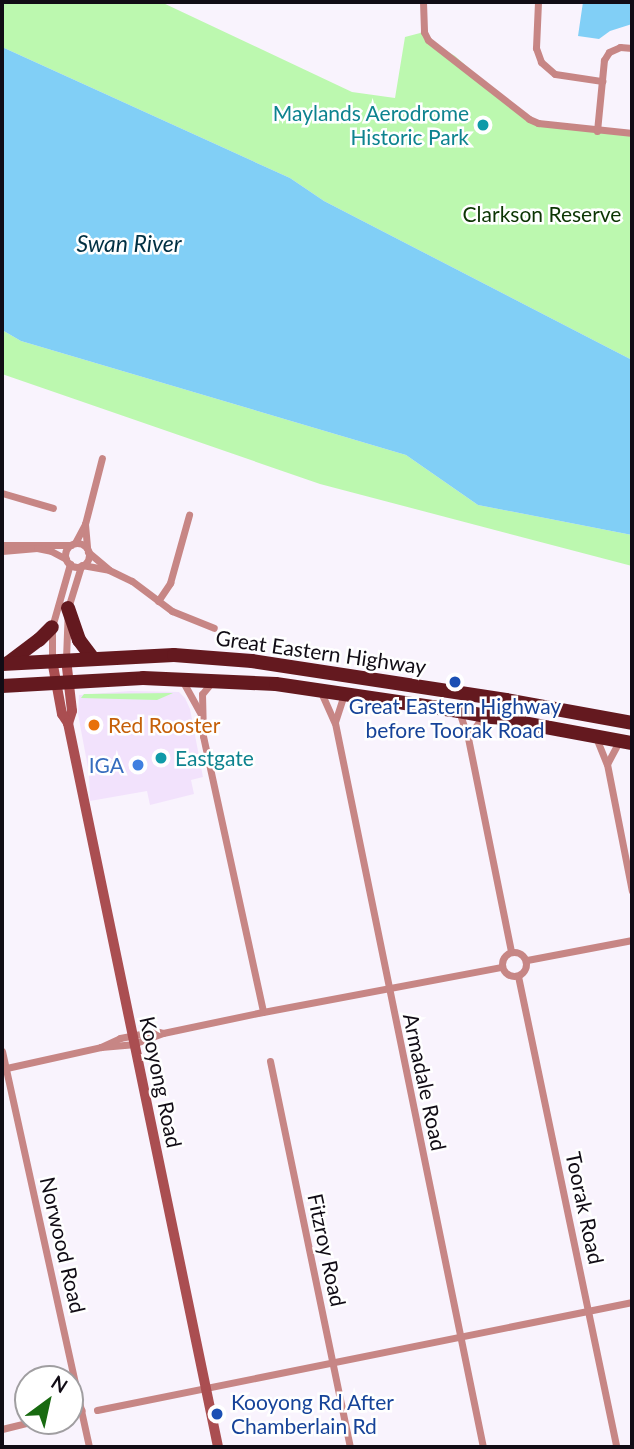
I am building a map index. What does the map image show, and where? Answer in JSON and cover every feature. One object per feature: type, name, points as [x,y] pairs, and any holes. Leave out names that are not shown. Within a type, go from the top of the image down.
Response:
[{"type":"highway","points":[[68,608],[79,640],[92,657]]},
{"type":"highway","points":[[4,664],[39,640],[52,627]]},
{"type":"highway","name":"Great Eastern Highway","points":[[4,664],[92,657],[174,655],[252,661],[506,700],[632,723]]},
{"type":"highway","name":"Great Eastern Highway","points":[[2,687],[61,681],[215,679],[320,690],[459,711],[626,742]]},
{"type":"street","points":[[423,2],[428,40],[529,119],[538,123],[632,134]]},
{"type":"street","points":[[538,2],[537,48],[541,62],[555,74],[602,81]]},
{"type":"street","points":[[597,131],[604,60],[609,52],[620,47],[632,48]]},
{"type":"street","points":[[59,659],[52,627],[68,561],[66,551],[85,524],[102,458]]},
{"type":"street","points":[[2,494],[53,508]]},
{"type":"street","points":[[158,601],[170,583],[189,515]]},
{"type":"street","points":[[59,659],[68,608],[81,565],[88,559],[85,524]]},
{"type":"street","points":[[2,545],[73,544],[87,550],[108,570]]},
{"type":"street","points":[[2,551],[37,548],[51,551],[68,561],[108,570],[132,581],[178,614],[214,628]]},
{"type":"street","name":"Kooyong Road","points":[[59,659],[61,681],[72,711],[68,723],[218,1447]]},
{"type":"street","points":[[181,678],[200,713],[263,1012]]},
{"type":"street","points":[[200,713],[202,694],[215,679]]},
{"type":"street","name":"Armadale Road","points":[[320,690],[335,723],[483,1447]]},
{"type":"street","name":"Armadale Road","points":[[335,723],[344,694]]},
{"type":"street","points":[[459,711],[468,738],[511,951]]},
{"type":"street","points":[[468,738],[484,715]]},
{"type":"street","points":[[595,736],[607,764],[632,891]]},
{"type":"street","points":[[607,764],[626,742]]},
{"type":"street","points":[[527,960],[632,940]]},
{"type":"street","points":[[511,951],[522,954],[527,960]]},
{"type":"street","points":[[511,951],[505,956],[502,967],[506,973],[518,976],[524,972],[527,960]]},
{"type":"street","points":[[4,1069],[263,1012],[502,967]]},
{"type":"street","name":"Toorak Road","points":[[518,976],[617,1447]]},
{"type":"street","name":"Norwood Road","points":[[2,1051],[72,1365]]},
{"type":"street","name":"Fitzroy Road","points":[[270,1060],[350,1447]]},
{"type":"street","points":[[97,1410],[332,1361],[461,1339],[632,1302]]},
{"type":"street","name":"Norwood Road","points":[[84,1421],[89,1447]]},
{"type":"shaded area","points":[[130,691],[179,692],[185,698],[190,709],[203,777],[191,780],[194,794],[150,805],[147,791],[90,801],[89,773],[78,714],[79,695]]},
{"type":"green space","name":"Clarkson Reserve","points":[[2,2],[161,2],[352,92],[395,98],[405,37],[424,32],[428,40],[455,56],[528,120],[632,135],[632,360],[324,201],[290,178],[2,47]]},
{"type":"green space","points":[[2,330],[21,341],[406,455],[478,505],[632,535],[632,566],[320,484],[2,374]]},
{"type":"green space","points":[[173,693],[157,700],[81,698],[84,694]]},
{"type":"water","points":[[583,2],[632,2],[632,24],[610,31],[599,39],[578,36]]},
{"type":"water","name":"Swan River","points":[[2,47],[290,178],[324,201],[632,360],[632,535],[478,505],[406,455],[21,341],[2,330]]},
{"type":"place","name":"Maylands Aerodrome Historic Park","points":[[483,125]]},
{"type":"place","name":"Great Eastern Highway before Toorak Road","points":[[455,682]]},
{"type":"place","name":"Red Rooster","points":[[94,725]]},
{"type":"place","name":"Eastgate","points":[[161,758]]},
{"type":"place","name":"IGA","points":[[138,765]]},
{"type":"place","name":"Kooyong Rd After Chamberlain Rd","points":[[217,1414]]}]
